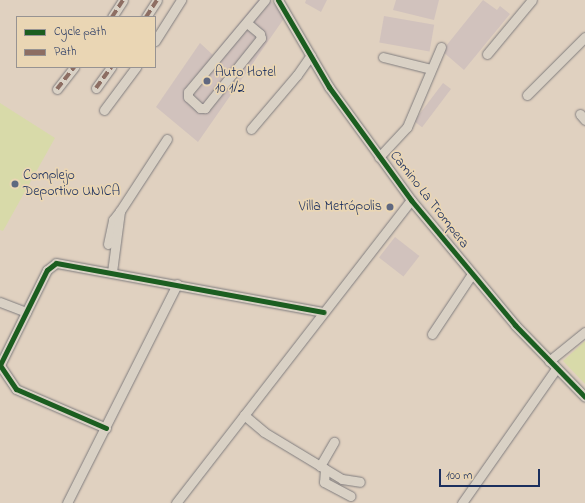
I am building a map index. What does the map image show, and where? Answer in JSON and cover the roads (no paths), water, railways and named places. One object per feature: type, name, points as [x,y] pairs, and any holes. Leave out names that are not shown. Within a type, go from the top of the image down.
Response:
[{"type":"street","points":[[113,16],[123,0]]},
{"type":"street","points":[[147,16],[157,0]]},
{"type":"street","points":[[156,39],[181,0]]},
{"type":"street","points":[[246,23],[260,34],[261,38],[205,108],[200,108],[188,97],[188,92],[265,0]]},
{"type":"street","name":"Camino La Trompera","points":[[278,0],[329,87],[411,200],[472,274],[548,361],[585,397]]},
{"type":"street","points":[[487,54],[532,0]]},
{"type":"street","points":[[527,95],[585,37]]},
{"type":"street","points":[[379,157],[407,127],[441,47]]},
{"type":"street","points":[[251,129],[297,75],[311,55]]},
{"type":"street","points":[[383,57],[431,69]]},
{"type":"street","points":[[57,89],[73,68]]},
{"type":"street","points":[[96,88],[110,68]]},
{"type":"street","points":[[104,110],[135,68]]},
{"type":"street","points":[[108,244],[113,220],[167,139]]},
{"type":"street","points":[[176,503],[411,200]]},
{"type":"street","points":[[112,272],[120,210]]},
{"type":"street","points":[[106,428],[16,389],[7,379],[0,366],[47,270],[56,263],[112,272],[324,312]]},
{"type":"street","points":[[432,334],[472,274]]},
{"type":"street","points":[[67,503],[177,284]]},
{"type":"street","points":[[0,302],[26,312]]},
{"type":"street","points":[[548,361],[585,332]]},
{"type":"street","points":[[462,503],[556,368]]},
{"type":"street","points":[[244,415],[264,432],[322,468],[346,481],[360,482]]},
{"type":"street","points":[[334,442],[322,468],[324,482],[350,496]]},
{"type":"place","name":"Auto Hotel 10 1/2","points":[[207,81]]},
{"type":"place","name":"Complejo Deportivo UNICA","points":[[15,184]]},
{"type":"place","name":"Villa Metrópolis","points":[[390,207]]}]
